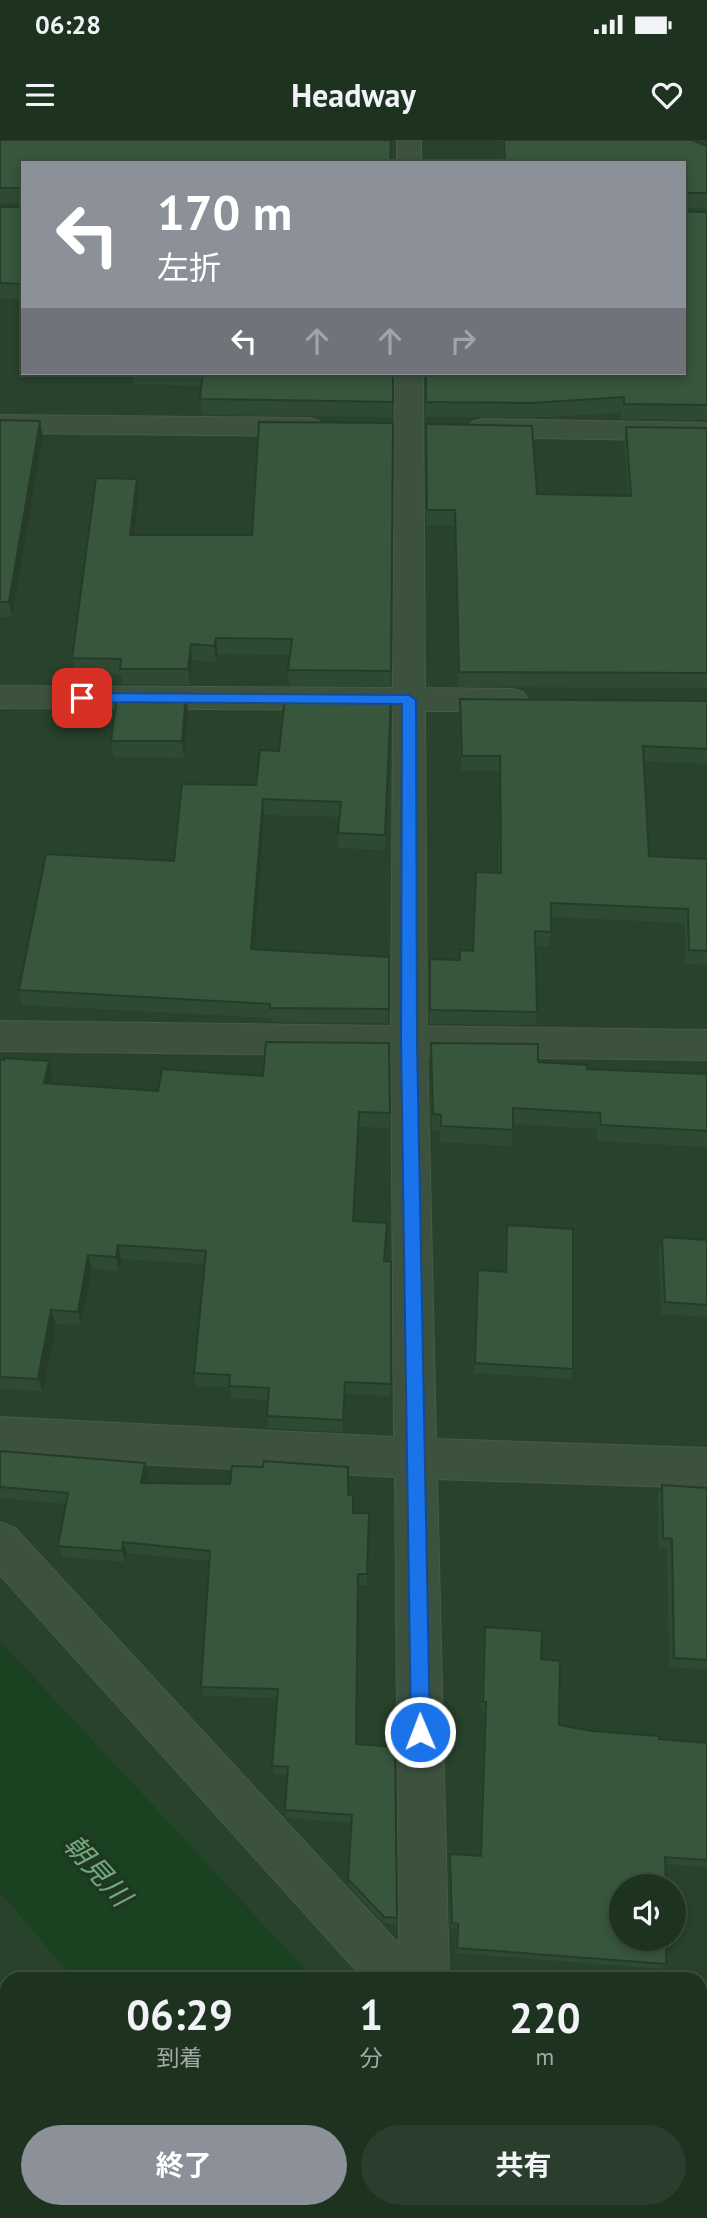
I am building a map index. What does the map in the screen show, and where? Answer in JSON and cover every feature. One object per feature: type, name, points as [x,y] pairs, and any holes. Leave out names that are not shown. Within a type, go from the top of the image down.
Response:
[{"type":"street","points":[[409,140],[409,161]]},
{"type":"street","points":[[409,375],[419,428],[409,700],[409,1041],[424,1972]]},
{"type":"street","points":[[0,424],[341,427]]},
{"type":"street","points":[[419,428],[707,432]]},
{"type":"street","points":[[0,697],[544,701]]},
{"type":"street","points":[[0,1036],[707,1045]]},
{"type":"street","points":[[0,1437],[416,1458],[707,1468]]},
{"type":"street","points":[[0,1544],[391,1972]]},
{"type":"water","name":"朝見川","points":[[0,1641],[307,1972],[68,1972],[0,1892]]},
{"type":"building","points":[[0,140],[391,140],[390,161],[21,161],[21,188],[0,188]]},
{"type":"building","points":[[504,140],[692,140],[707,146],[707,193],[686,193],[686,161],[505,161]]},
{"type":"building","points":[[0,207],[21,207],[21,284],[0,283]]},
{"type":"building","points":[[686,212],[707,212],[707,405],[624,404],[624,397],[531,403],[426,402],[426,375],[686,375]]},
{"type":"building","points":[[203,375],[393,375],[393,402],[200,399]]},
{"type":"building","points":[[0,420],[40,421],[9,602],[0,602]]},
{"type":"building","points":[[259,422],[393,423],[391,671],[288,670],[292,639],[216,638],[214,646],[191,644],[188,669],[120,669],[121,659],[72,658],[96,478],[137,479],[130,535],[252,535]]},
{"type":"building","points":[[426,424],[532,426],[537,494],[631,496],[626,427],[707,428],[707,673],[459,672],[455,510],[427,510]]},
{"type":"building","points":[[117,695],[186,695],[182,741],[111,741]]},
{"type":"building","points":[[285,697],[391,698],[385,835],[338,833],[341,802],[263,799],[251,949],[389,957],[389,1009],[270,1008],[270,1004],[19,990],[46,854],[174,861],[182,784],[256,785],[260,750],[279,751]]},
{"type":"building","points":[[460,699],[707,701],[707,749],[643,746],[649,856],[707,859],[707,951],[689,950],[688,909],[551,903],[551,932],[535,931],[537,1012],[430,1010],[430,959],[460,960],[460,950],[473,951],[476,872],[501,873],[500,756],[462,756]]},
{"type":"building","points":[[266,1042],[389,1043],[390,1113],[359,1112],[353,1221],[387,1223],[384,1261],[391,1262],[391,1384],[345,1382],[343,1420],[267,1416],[269,1388],[229,1386],[230,1375],[194,1373],[206,1251],[118,1245],[116,1257],[88,1255],[78,1312],[51,1310],[38,1379],[0,1377],[0,1060],[49,1061],[44,1083],[158,1091],[162,1069],[263,1076]]},
{"type":"building","points":[[431,1043],[538,1044],[538,1062],[587,1065],[587,1069],[707,1074],[707,1131],[601,1125],[600,1113],[513,1108],[513,1130],[441,1126],[441,1115],[433,1114]]},
{"type":"building","points":[[507,1225],[573,1229],[573,1369],[475,1363],[478,1270],[506,1272]]},
{"type":"building","points":[[662,1237],[707,1240],[707,1305],[665,1302]]},
{"type":"building","points":[[0,1451],[145,1463],[141,1483],[230,1484],[232,1466],[263,1467],[264,1461],[348,1467],[348,1495],[353,1495],[353,1513],[369,1513],[367,1574],[358,1574],[356,1744],[395,1747],[397,1918],[384,1917],[348,1879],[352,1815],[285,1810],[288,1767],[272,1766],[278,1689],[201,1687],[210,1551],[123,1542],[122,1551],[58,1546],[68,1493],[0,1487]]},
{"type":"building","points":[[662,1485],[707,1488],[707,1660],[674,1658],[672,1539],[663,1538]]},
{"type":"building","points":[[485,1627],[542,1631],[541,1659],[560,1661],[559,1725],[707,1743],[707,1860],[665,1857],[666,1874],[609,1874],[609,1951],[666,1951],[666,1964],[457,1948],[458,1924],[452,1923],[450,1854],[481,1856],[486,1702],[483,1702]]},
{"type":"route","points":[[82,698],[409,700],[409,1041],[420,1732]]}]
